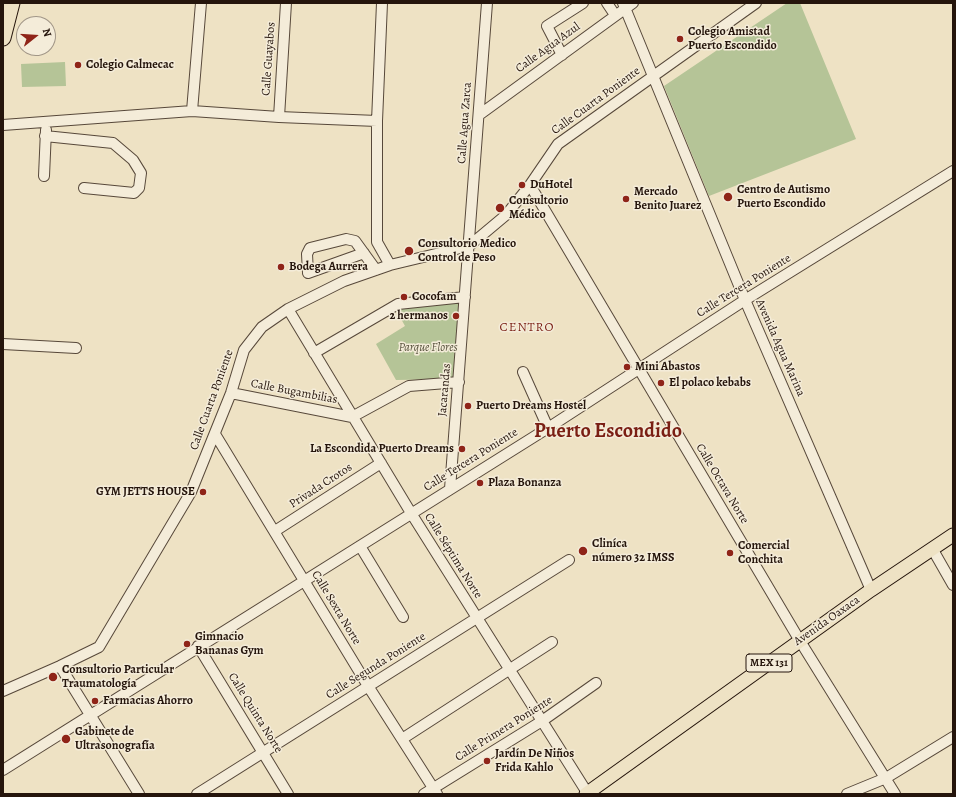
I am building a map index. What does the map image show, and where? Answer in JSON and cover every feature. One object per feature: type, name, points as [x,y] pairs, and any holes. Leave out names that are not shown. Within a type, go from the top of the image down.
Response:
[{"type":"highway","points":[[3,38],[12,3]]},
{"type":"main road","name":"Avenida Oaxaca","points":[[587,794],[871,590],[933,550],[953,535]]},
{"type":"street","points":[[192,111],[201,3]]},
{"type":"street","name":"Calle Guayabos","points":[[278,117],[286,3]]},
{"type":"street","points":[[382,3],[378,121],[377,242],[390,265]]},
{"type":"street","name":"Calle Agua Zarca","points":[[469,246],[487,3]]},
{"type":"street","points":[[562,54],[547,26],[583,3]]},
{"type":"street","points":[[607,3],[615,15]]},
{"type":"street","name":"Calle Cuarta Poniente","points":[[3,691],[60,666],[98,647],[191,492],[231,393],[244,350],[262,327],[288,309],[344,281],[390,265],[469,246],[506,215],[530,185],[558,144],[756,3]]},
{"type":"street","name":"Calle Agua Azul","points":[[479,116],[627,5]]},
{"type":"street","name":"Avenida Agua Marina","points":[[627,5],[652,77],[745,300],[871,590]]},
{"type":"street","points":[[3,125],[192,111],[278,117],[378,121]]},
{"type":"street","points":[[44,176],[46,122]]},
{"type":"street","points":[[45,136],[113,143],[133,160],[141,174],[139,188],[134,192],[84,188]]},
{"type":"street","name":"Calle Tercera Poniente","points":[[3,770],[198,646],[548,428],[745,300],[953,171]]},
{"type":"street","name":"Calle Octava Norte","points":[[530,185],[800,641],[895,794]]},
{"type":"street","points":[[364,253],[308,273],[307,254],[310,248],[346,239],[355,241],[364,253],[376,270]]},
{"type":"street","name":"Jacarandas","points":[[450,488],[469,246]]},
{"type":"street","points":[[314,353],[398,304],[465,297]]},
{"type":"street","name":"Calle Séptima Norte","points":[[288,309],[411,513],[587,794]]},
{"type":"street","points":[[3,344],[76,348]]},
{"type":"street","points":[[523,372],[548,428]]},
{"type":"street","points":[[352,417],[409,386],[459,382]]},
{"type":"street","name":"Calle Bugambilias","points":[[231,393],[352,417]]},
{"type":"street","name":"Calle Sexta Norte","points":[[214,434],[275,531],[368,686],[436,791]]},
{"type":"street","name":"Privada Crotos","points":[[275,531],[381,463]]},
{"type":"street","points":[[360,546],[403,617]]},
{"type":"street","points":[[933,550],[953,585]]},
{"type":"street","name":"Calle Segunda Poniente","points":[[196,794],[569,560]]},
{"type":"street","points":[[402,739],[552,642]]},
{"type":"street","name":"Calle Quinta Norte","points":[[198,646],[264,752],[288,794]]},
{"type":"street","points":[[60,666],[139,794]]},
{"type":"street","name":"Calle Primera Poniente","points":[[424,794],[436,791],[542,721],[596,683]]},
{"type":"street","points":[[847,794],[886,778],[953,737]]},
{"type":"green space","points":[[787,3],[800,3],[856,139],[709,196],[664,86]]},
{"type":"green space","points":[[65,62],[66,86],[22,87],[21,64]]},
{"type":"green space","name":"Parque Flores","points":[[462,300],[456,379],[396,380],[376,344],[405,326],[395,308]]},
{"type":"place","name":"Colegio Amistad Puerto Escondido","points":[[680,39]]},
{"type":"place","name":"Colegio Calmecac","points":[[78,65]]},
{"type":"place","name":"DuHotel","points":[[522,185]]},
{"type":"place","name":"Centro de Autismo Puerto Escondido","points":[[728,197]]},
{"type":"place","name":"Mercado Benito Juarez","points":[[626,199]]},
{"type":"place","name":"Consultorio Médico","points":[[500,208]]},
{"type":"place","name":"Consultorio Medico Control de Peso","points":[[409,251]]},
{"type":"place","name":"Bodega Aurrera","points":[[281,267]]},
{"type":"place","name":"Cocofam","points":[[404,297]]},
{"type":"place","name":"2 hermanos","points":[[456,316]]},
{"type":"place","name":"Mini Abastos","points":[[627,367]]},
{"type":"place","name":"El polaco kebabs","points":[[661,383]]},
{"type":"place","name":"Puerto Dreams Hostel","points":[[468,406]]},
{"type":"place","name":"La Escondida Puerto Dreams","points":[[462,449]]},
{"type":"place","name":"Plaza Bonanza","points":[[480,483]]},
{"type":"place","name":"GYM JETTS HOUSE","points":[[203,492]]},
{"type":"place","name":"Cliníca número 32 IMSS","points":[[583,551]]},
{"type":"place","name":"Comercial Conchita","points":[[730,553]]},
{"type":"place","name":"Gimnacio Bananas Gym","points":[[187,644]]},
{"type":"place","name":"Consultorio Particular Traumatología","points":[[53,677]]},
{"type":"place","name":"Farmacias Ahorro","points":[[95,701]]},
{"type":"place","name":"Gabinete de Ultrasonografía","points":[[66,739]]},
{"type":"place","name":"Jardín De Niños Frida Kahlo","points":[[487,761]]},
{"type":"district","name":"CENTRO","points":[[527,328]]},
{"type":"district","name":"Puerto Escondido","points":[[608,432]]}]
